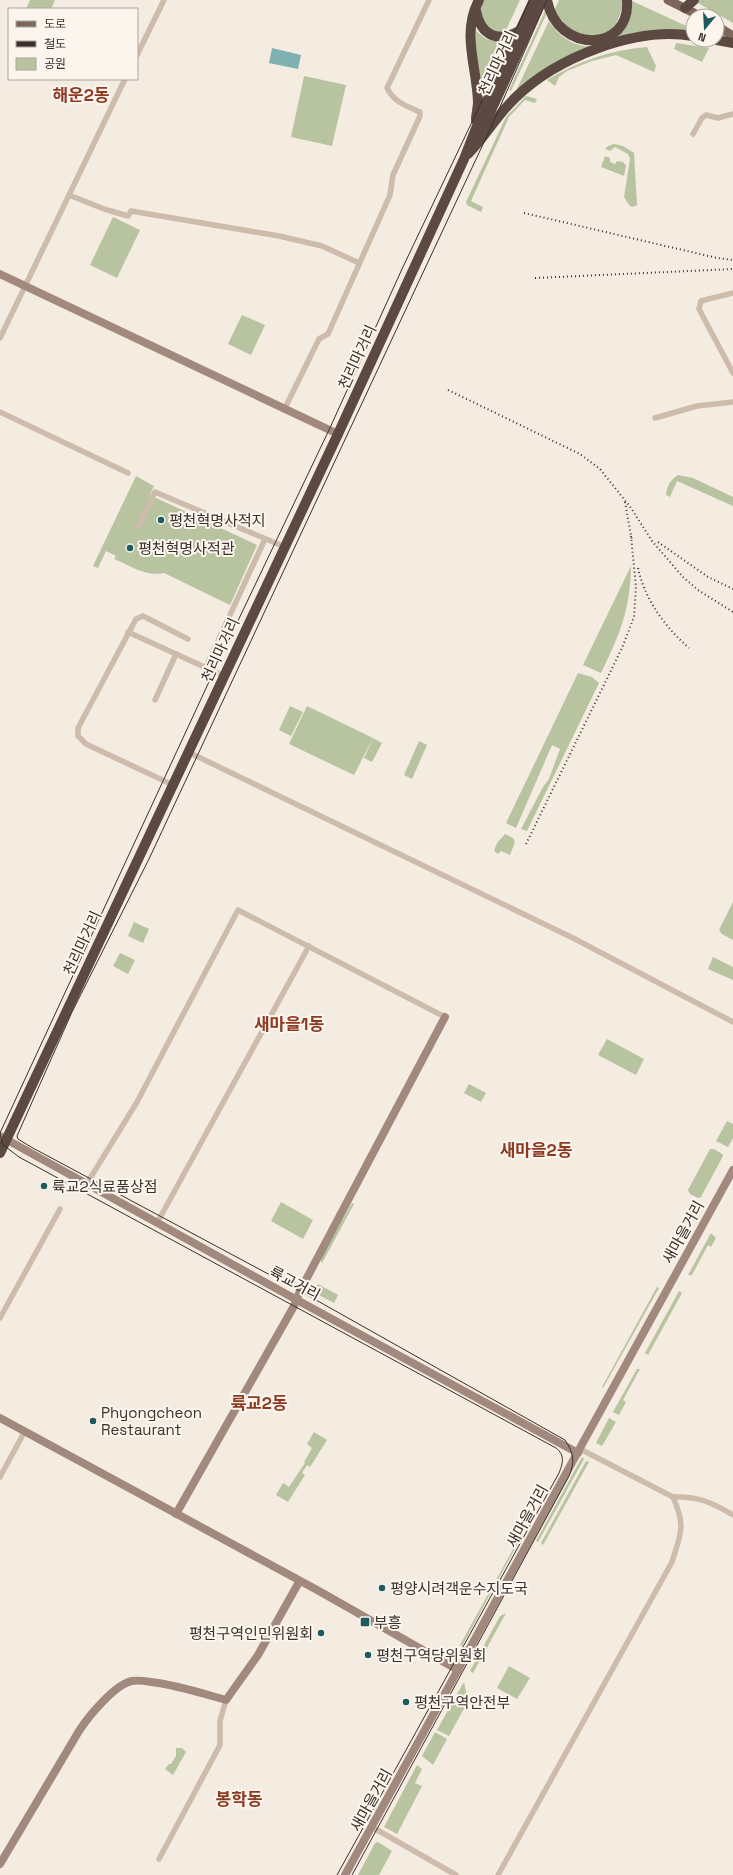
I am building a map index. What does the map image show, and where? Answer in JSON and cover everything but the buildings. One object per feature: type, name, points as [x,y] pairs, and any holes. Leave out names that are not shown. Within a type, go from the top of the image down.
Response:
[{"type":"highway","name":"천리마거리","points":[[0,1153],[3,1138],[173,785],[338,434],[464,159],[480,118],[534,0]]},
{"type":"highway","name":"천리마거리","points":[[464,159],[485,124],[542,0]]},
{"type":"highway","points":[[547,0],[549,10],[558,25],[571,36],[587,40],[603,39],[615,32],[626,15],[627,0]]},
{"type":"highway","points":[[685,8],[694,0]]},
{"type":"highway","points":[[477,4],[480,25],[490,34],[502,37],[519,31]]},
{"type":"highway","points":[[464,159],[476,120],[478,102],[470,52],[470,34],[477,4]]},
{"type":"highway","points":[[464,159],[481,141],[499,116],[514,99],[532,83],[559,66],[597,50],[630,39],[669,34],[685,35]]},
{"type":"main road","points":[[668,0],[685,8]]},
{"type":"street","points":[[138,53],[164,0]]},
{"type":"street","points":[[284,410],[319,339],[328,334],[390,195],[393,175],[420,116],[420,112],[397,102],[390,95],[387,88],[429,0]]},
{"type":"street","points":[[0,338],[125,80]]},
{"type":"street","points":[[693,134],[702,118],[706,115],[718,118],[733,114]]},
{"type":"street","points":[[69,195],[104,209],[128,216],[131,210],[279,236],[315,244],[359,263]]},
{"type":"street","points":[[0,274],[284,410],[338,434]]},
{"type":"street","points":[[733,293],[701,301],[699,308],[733,372]]},
{"type":"street","points":[[655,418],[697,406],[733,402]]},
{"type":"street","points":[[0,412],[128,472]]},
{"type":"street","points":[[138,527],[156,492],[285,547]]},
{"type":"street","points":[[206,667],[265,539]]},
{"type":"street","points":[[173,785],[86,744],[78,736],[78,728],[136,619],[143,616],[188,639]]},
{"type":"street","points":[[128,632],[224,676]]},
{"type":"street","points":[[155,700],[176,654]]},
{"type":"street","points":[[188,752],[573,938],[733,1022]]},
{"type":"street","points":[[86,1185],[137,1102],[238,910],[445,1017],[300,1291],[297,1300],[176,1514]]},
{"type":"street","points":[[157,1223],[309,946]]},
{"type":"street","name":"륙교거리","points":[[3,1138],[297,1300],[579,1451]]},
{"type":"street","name":"새마을거리","points":[[345,1875],[733,1170]]},
{"type":"street","points":[[0,1318],[60,1209]]},
{"type":"street","points":[[0,1418],[458,1670]]},
{"type":"street","points":[[0,1477],[25,1432]]},
{"type":"street","points":[[579,1451],[673,1497],[688,1496],[700,1498],[733,1514]]},
{"type":"street","points":[[498,1875],[672,1562],[681,1528],[680,1514],[673,1497]]},
{"type":"street","points":[[159,1859],[220,1745],[220,1721],[226,1700],[258,1655],[299,1582]]},
{"type":"street","points":[[0,1864],[78,1731],[117,1690],[132,1681],[143,1681],[174,1685],[226,1700]]},
{"type":"street","points":[[372,1827],[456,1875]]},
{"type":"green space","points":[[30,0],[55,0],[51,8],[26,8]]},
{"type":"green space","points":[[484,0],[520,0],[505,32],[498,33],[486,28],[479,10]]},
{"type":"green space","points":[[559,0],[623,0],[619,18],[613,28],[603,35],[588,37],[574,34],[554,11]]},
{"type":"green space","points":[[699,0],[733,0],[733,23],[725,18],[725,8],[707,8],[698,3]]},
{"type":"green space","points":[[632,1],[685,25],[685,33],[597,45],[564,58],[537,74],[516,91],[549,21],[563,37],[577,44],[591,46],[600,43],[624,25],[631,13]]},
{"type":"green space","points":[[545,11],[546,15],[511,91],[509,90]]},
{"type":"green space","points":[[476,31],[486,39],[499,42],[480,84],[475,41]]},
{"type":"green space","points":[[676,43],[685,44],[685,48],[709,48],[702,62],[674,49]]},
{"type":"green space","points":[[647,47],[656,66],[654,72],[616,55],[592,61],[567,71],[559,77],[555,86],[547,80],[571,67],[595,58],[633,48]]},
{"type":"green space","points":[[304,76],[346,85],[332,146],[291,137]]},
{"type":"green space","points":[[526,96],[537,99],[535,103],[525,100],[509,117],[471,201],[483,207],[481,212],[467,205],[466,202],[506,117]]},
{"type":"green space","points":[[614,144],[623,146],[634,153],[637,205],[632,207],[624,197],[630,159],[628,154],[615,147],[610,151],[605,149]]},
{"type":"green space","points":[[605,156],[610,158],[610,162],[615,164],[617,161],[623,162],[626,166],[624,176],[601,167]]},
{"type":"green space","points":[[113,217],[140,230],[117,278],[90,265]]},
{"type":"green space","points":[[242,315],[265,325],[251,355],[228,344]]},
{"type":"green space","points":[[678,475],[693,478],[733,497],[733,506],[677,481],[670,497],[666,495],[669,484]]},
{"type":"green space","name":"평천혁명사적지","points":[[136,476],[154,486],[150,495],[257,545],[230,605],[164,573],[157,574],[133,568],[114,559],[116,556],[106,551],[98,568],[93,566]]},
{"type":"green space","points":[[631,566],[629,596],[623,621],[614,646],[601,673],[583,665]]},
{"type":"green space","points":[[578,673],[592,677],[599,683],[527,831],[521,829],[543,787],[549,779],[560,749],[552,745],[516,828],[506,823]]},
{"type":"green space","points":[[290,706],[303,712],[291,736],[279,730]]},
{"type":"green space","points":[[307,706],[373,738],[354,775],[289,744]]},
{"type":"green space","points":[[373,738],[382,743],[372,762],[364,758]]},
{"type":"green space","points":[[419,741],[427,745],[412,779],[404,775]]},
{"type":"green space","points":[[505,834],[513,838],[515,842],[510,855],[501,851],[498,854],[494,851],[497,843]]},
{"type":"green space","points":[[733,902],[733,940],[722,934],[719,930]]},
{"type":"green space","points":[[134,922],[149,929],[143,943],[128,936]]},
{"type":"green space","points":[[120,953],[135,960],[128,974],[113,966]]},
{"type":"green space","points":[[713,957],[733,967],[733,980],[708,969]]},
{"type":"green space","points":[[607,1039],[644,1059],[636,1075],[598,1055]]},
{"type":"green space","points":[[469,1084],[486,1093],[481,1102],[464,1093]]},
{"type":"green space","points":[[727,1121],[733,1124],[733,1138],[728,1147],[716,1141]]},
{"type":"green space","points":[[710,1149],[714,1149],[723,1156],[701,1197],[698,1198],[690,1194],[688,1190]]},
{"type":"green space","points":[[281,1202],[313,1220],[303,1239],[271,1221]]},
{"type":"green space","points":[[352,1203],[354,1204],[322,1263],[320,1259]]},
{"type":"green space","points":[[711,1233],[716,1238],[711,1247],[708,1245],[692,1275],[688,1275]]},
{"type":"green space","points":[[318,1284],[338,1295],[334,1303],[313,1292]]},
{"type":"green space","points":[[657,1287],[659,1288],[603,1388],[602,1387]]},
{"type":"green space","points":[[679,1291],[682,1293],[648,1355],[645,1353]]},
{"type":"green space","points":[[637,1369],[640,1369],[623,1400],[626,1402],[619,1415],[613,1412]]},
{"type":"green space","points":[[609,1418],[616,1422],[602,1446],[596,1443]]},
{"type":"green space","points":[[314,1432],[327,1440],[310,1467],[307,1465],[302,1473],[305,1475],[288,1502],[276,1495],[283,1483],[289,1487],[305,1463],[304,1462],[312,1448],[307,1444]]},
{"type":"green space","points":[[582,1457],[584,1459],[538,1542],[536,1541]]},
{"type":"green space","points":[[586,1461],[589,1462],[543,1545],[541,1543]]},
{"type":"green space","points":[[522,1533],[523,1534],[462,1646],[460,1645]]},
{"type":"green space","points":[[506,1613],[473,1673],[470,1671],[500,1616]]},
{"type":"green space","points":[[509,1666],[530,1678],[517,1699],[497,1688]]},
{"type":"green space","points":[[464,1682],[468,1701],[449,1736],[437,1730]]},
{"type":"green space","points":[[435,1732],[447,1739],[433,1765],[422,1756]]},
{"type":"green space","points":[[176,1748],[182,1748],[186,1752],[173,1775],[165,1769],[169,1764],[171,1764],[176,1756]]},
{"type":"green space","points":[[417,1765],[422,1769],[415,1783],[422,1786],[397,1834],[384,1827]]},
{"type":"green space","points":[[378,1842],[392,1851],[379,1875],[358,1875],[375,1843]]},
{"type":"water","points":[[272,48],[301,55],[298,69],[269,63]]},
{"type":"tram line","points":[[337,1875],[559,1473],[562,1463],[561,1453],[556,1448],[19,1157],[2,1144],[0,1133],[214,671],[329,430],[402,269],[530,0]]},
{"type":"tram line","points":[[352,1875],[569,1476],[573,1462],[570,1449],[565,1440],[300,1291],[31,1147],[18,1139],[17,1136],[72,1012],[149,859],[492,125],[547,0]]},
{"type":"railway","points":[[524,213],[717,258],[733,260]]},
{"type":"railway","points":[[535,278],[733,269]]},
{"type":"railway","points":[[448,390],[580,454],[600,469],[631,508],[652,541],[683,577],[698,590],[733,612]]},
{"type":"railway","points":[[625,502],[632,541]]},
{"type":"railway","points":[[526,844],[622,648],[634,617],[636,587],[631,536]]},
{"type":"railway","points":[[658,542],[708,577],[733,589]]},
{"type":"railway","points":[[638,568],[641,580],[657,612],[664,622],[689,648]]},
{"type":"place","name":"평천혁명사적지","points":[[161,520]]},
{"type":"place","name":"평천혁명사적관","points":[[130,548]]},
{"type":"place","name":"륙교2식료품상점","points":[[44,1186]]},
{"type":"place","name":"Phyongcheon Restaurant","points":[[93,1421]]},
{"type":"place","name":"평양시려객운수지도국","points":[[382,1588]]},
{"type":"place","name":"부흥","points":[[365,1622]]},
{"type":"place","name":"평천구역인민위원회","points":[[321,1633]]},
{"type":"place","name":"평천구역당위원회","points":[[368,1655]]},
{"type":"place","name":"평천구역안전부","points":[[406,1702]]},
{"type":"district","name":"해운2동","points":[[81,95]]},
{"type":"district","name":"새마을1동","points":[[289,1024]]},
{"type":"district","name":"새마을2동","points":[[536,1150]]},
{"type":"district","name":"륙교2동","points":[[259,1403]]},
{"type":"district","name":"봉학동","points":[[239,1799]]}]
